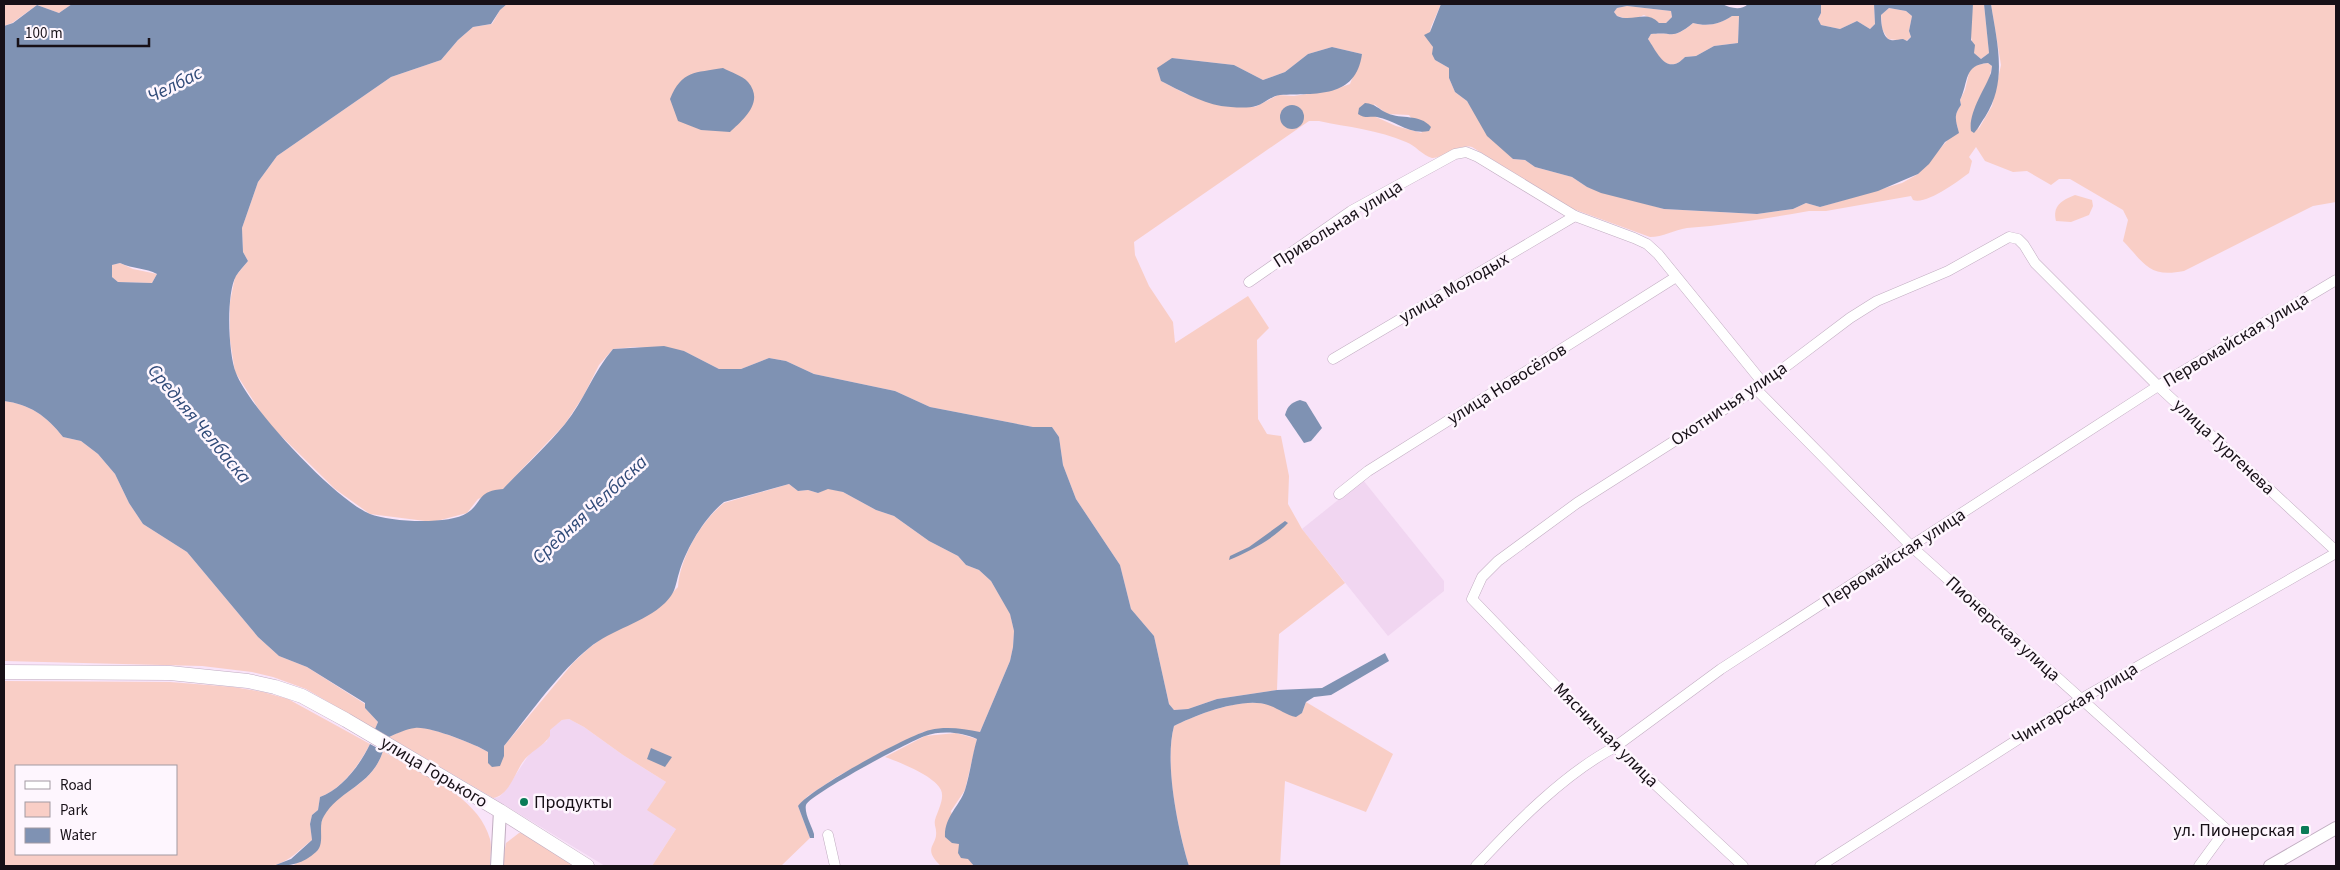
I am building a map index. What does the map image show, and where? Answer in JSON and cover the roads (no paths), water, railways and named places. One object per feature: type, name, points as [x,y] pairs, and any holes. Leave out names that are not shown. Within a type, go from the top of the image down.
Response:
[{"type":"main road","name":"улица Горького","points":[[4,672],[170,673],[218,677],[276,687],[302,696],[386,743],[500,811],[587,866]]},
{"type":"street","name":"Пионерская улица","points":[[1455,154],[1472,154],[1575,216],[1647,244],[1676,277],[1759,386],[1912,546],[2226,829],[2199,866]]},
{"type":"street","name":"Привольная улица","points":[[1248,282],[1352,212],[1455,154]]},
{"type":"street","name":"улица Молодых","points":[[1333,359],[1575,216]]},
{"type":"street","name":"Охотничья улица","points":[[1472,599],[1482,576],[1498,561],[1577,503],[1759,386],[1856,314],[1886,298],[1948,271],[2009,237]]},
{"type":"street","name":"улица Тургенева","points":[[2009,237],[2018,239],[2035,263],[2158,386],[2336,552]]},
{"type":"street","name":"улица Новосёлов","points":[[1339,494],[1368,471],[1676,277]]},
{"type":"street","name":"Первомайская улица","points":[[1476,866],[1552,794],[1596,757],[1615,747],[1720,669],[2158,386],[2336,280]]},
{"type":"street","name":"Чингарская улица","points":[[1820,866],[2081,698],[2336,552]]},
{"type":"street","name":"Мясничная улица","points":[[1472,599],[1615,747],[1743,866]]},
{"type":"street","points":[[497,866],[500,811]]},
{"type":"street","points":[[2270,866],[2336,828]]},
{"type":"street","points":[[828,835],[835,866]]},
{"type":"water","points":[[72,4],[507,4],[500,10],[491,24],[473,27],[458,40],[441,60],[391,77],[277,156],[258,182],[242,228],[243,252],[248,261],[237,274],[233,284],[229,309],[231,352],[236,373],[244,389],[258,408],[295,451],[337,491],[370,514],[391,519],[419,521],[434,521],[458,517],[472,509],[488,492],[503,489],[565,424],[613,349],[664,346],[684,351],[719,369],[741,369],[769,358],[786,361],[814,374],[895,391],[930,407],[1033,427],[1052,427],[1059,437],[1063,465],[1076,499],[1120,565],[1131,609],[1154,636],[1169,704],[1174,710],[1188,709],[1217,699],[1277,690],[1322,688],[1385,653],[1389,661],[1331,695],[1314,697],[1306,702],[1302,713],[1296,717],[1268,705],[1246,703],[1207,712],[1174,726],[1171,741],[1171,777],[1177,816],[1189,866],[974,866],[968,859],[961,858],[958,853],[959,844],[952,843],[945,837],[945,830],[949,818],[965,790],[977,739],[951,733],[931,734],[916,740],[882,757],[811,799],[806,805],[807,816],[814,834],[814,838],[810,838],[798,806],[806,798],[839,776],[902,742],[930,730],[949,728],[980,732],[1010,661],[1014,631],[1010,614],[991,581],[979,570],[966,565],[958,556],[929,541],[894,516],[876,510],[843,492],[828,489],[818,493],[808,490],[798,491],[789,484],[724,502],[710,516],[691,544],[682,564],[675,589],[669,599],[648,616],[598,641],[578,658],[545,694],[504,746],[504,756],[500,766],[492,767],[488,763],[488,752],[463,740],[430,730],[415,728],[389,737],[375,729],[378,722],[365,708],[365,703],[307,667],[279,656],[258,637],[187,552],[143,524],[129,503],[115,474],[98,454],[81,441],[63,437],[51,423],[37,412],[22,405],[4,401],[4,26],[13,23],[37,5],[59,13]],"holes":[[[120,263],[148,271],[157,274],[152,283],[118,282],[112,277],[112,265]]]},
{"type":"water","points":[[1441,4],[1722,4],[1732,8],[1742,8],[1748,4],[1821,4],[1821,13],[1818,19],[1821,25],[1840,29],[1857,21],[1870,29],[1875,24],[1874,4],[1973,4],[1971,40],[1975,45],[1974,53],[1981,59],[1989,53],[1984,4],[1991,4],[1998,47],[1999,76],[1992,103],[1974,133],[1971,131],[1972,117],[1991,73],[1992,66],[1988,63],[1974,67],[1968,76],[1960,100],[1961,105],[1956,116],[1959,133],[1945,142],[1929,164],[1918,174],[1878,191],[1820,207],[1806,203],[1793,209],[1757,214],[1664,209],[1601,193],[1587,187],[1572,177],[1535,167],[1525,160],[1513,159],[1487,136],[1467,101],[1455,92],[1449,78],[1449,68],[1435,60],[1432,54],[1433,47],[1424,35],[1430,32]],"holes":[[[1627,6],[1671,11],[1672,17],[1666,23],[1659,23],[1654,19],[1644,16],[1623,18],[1617,16],[1614,12],[1617,8]],[[1889,8],[1906,11],[1912,16],[1909,31],[1911,37],[1907,41],[1903,39],[1888,39],[1883,29],[1881,15]],[[1732,16],[1739,16],[1738,43],[1714,46],[1696,56],[1685,57],[1673,64],[1668,64],[1664,61],[1648,39],[1651,34],[1676,34],[1693,23],[1709,25]]]},
{"type":"water","points":[[1332,47],[1362,54],[1358,69],[1352,79],[1343,86],[1332,91],[1320,93],[1280,95],[1252,107],[1221,106],[1198,99],[1161,81],[1157,68],[1172,58],[1234,65],[1263,80],[1285,72],[1308,54]]},
{"type":"water","points":[[723,68],[746,80],[753,89],[753,103],[741,122],[730,132],[701,130],[678,121],[670,99],[679,83],[690,74]]},
{"type":"water","points":[[1365,103],[1393,115],[1416,118],[1431,127],[1429,131],[1415,131],[1384,119],[1358,114],[1359,108]]},
{"type":"water","points":[[1292,105],[1301,108],[1304,117],[1301,126],[1292,129],[1283,126],[1280,117],[1283,108]]},
{"type":"water","points":[[1300,400],[1306,402],[1322,428],[1311,441],[1304,443],[1285,415],[1290,405]]},
{"type":"water","points":[[1285,521],[1288,523],[1268,540],[1229,560],[1230,556],[1249,547]]},
{"type":"water","points":[[370,744],[383,751],[378,763],[364,780],[338,799],[324,816],[321,825],[320,844],[316,852],[296,864],[273,866],[291,859],[312,840],[310,824],[312,815],[318,810],[320,797],[336,788],[350,775]]},
{"type":"water","points":[[651,748],[672,757],[665,767],[647,759]]},
{"type":"place","name":"Продукты","points":[[524,802]]},
{"type":"place","name":"ул. Пионерская","points":[[2305,830]]},
{"type":"water label","name":"Челбас","points":[[175,85]]},
{"type":"water label","name":"Средняя Челбаска","points":[[199,424]]},
{"type":"water label","name":"Средняя Челбаска","points":[[590,510]]}]
